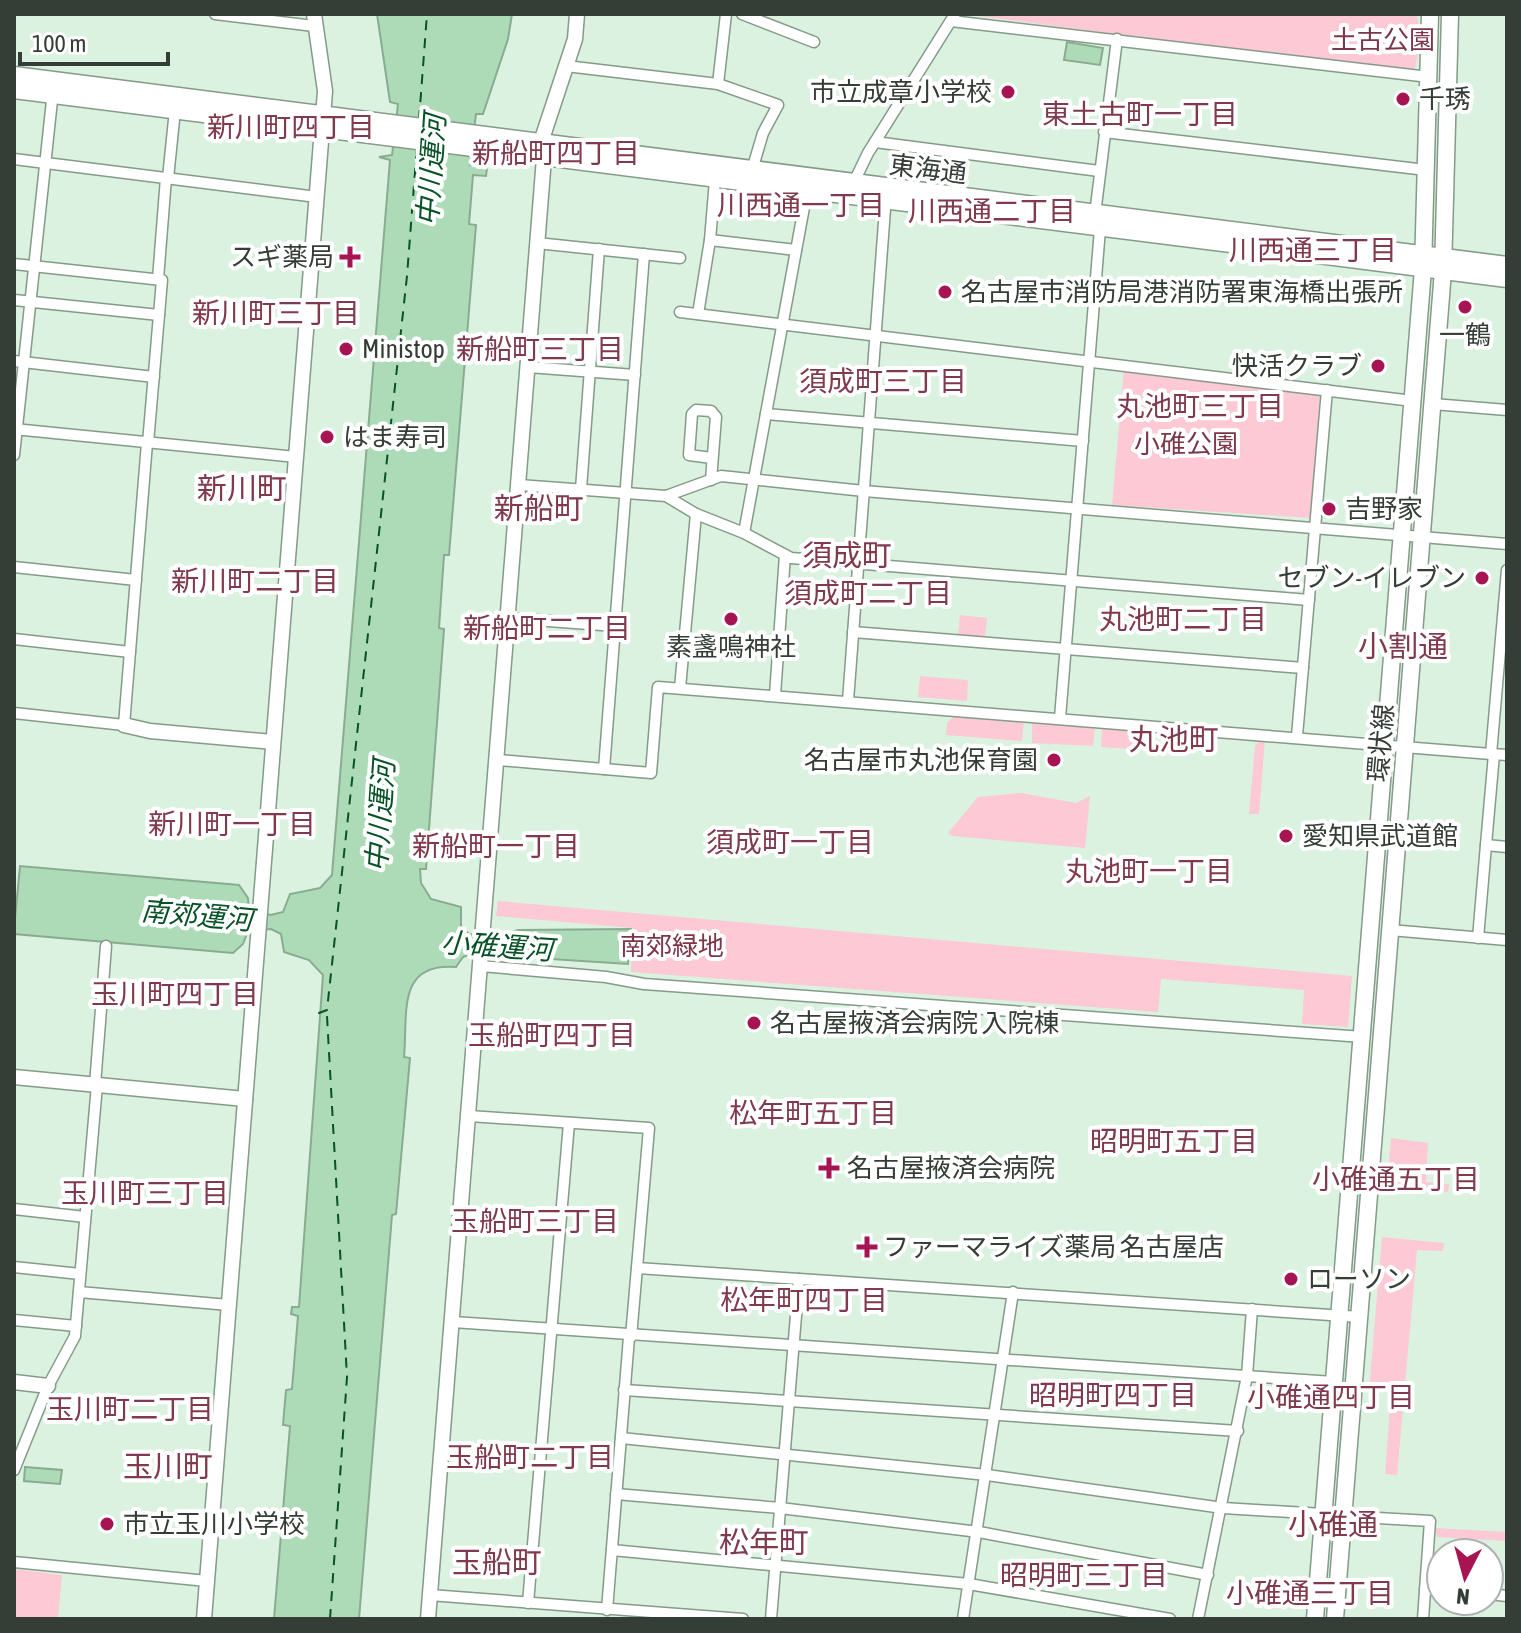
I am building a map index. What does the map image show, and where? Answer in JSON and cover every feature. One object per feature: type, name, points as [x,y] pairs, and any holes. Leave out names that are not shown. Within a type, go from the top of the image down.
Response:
[{"type":"main road","name":"環状線","points":[[1315,1619],[1423,262],[1430,14]]},
{"type":"main road","name":"環状線","points":[[1335,1619],[1433,404],[1443,264],[1450,14]]},
{"type":"main road","points":[[14,75],[53,87],[175,110],[323,122]]},
{"type":"main road","points":[[14,90],[53,87],[542,150],[715,180],[807,191],[850,190]]},
{"type":"main road","name":"東海通","points":[[542,150],[752,170],[850,190],[1423,262],[1507,265]]},
{"type":"main road","name":"東海通","points":[[1443,264],[1507,279]]},
{"type":"street","points":[[204,1619],[325,91],[314,20],[215,14]]},
{"type":"street","points":[[428,1619],[498,760],[542,150],[575,39],[577,14]]},
{"type":"street","points":[[718,84],[726,14]]},
{"type":"street","points":[[742,14],[814,42]]},
{"type":"street","points":[[850,190],[875,142],[953,18],[1429,77]]},
{"type":"street","points":[[1060,718],[1089,360],[1099,171],[1117,39]]},
{"type":"street","points":[[566,66],[718,84],[778,105],[763,133],[752,170]]},
{"type":"street","points":[[14,455],[19,362],[30,302],[53,87]]},
{"type":"street","points":[[158,279],[175,110]]},
{"type":"street","points":[[1104,132],[1426,170]]},
{"type":"street","points":[[875,142],[1099,171]]},
{"type":"street","points":[[14,159],[317,197]]},
{"type":"street","points":[[698,314],[710,240],[715,180]]},
{"type":"street","points":[[744,533],[807,191]]},
{"type":"street","points":[[848,701],[886,194]]},
{"type":"street","points":[[710,240],[796,250]]},
{"type":"street","points":[[537,243],[680,258]]},
{"type":"street","points":[[581,489],[599,249]]},
{"type":"street","points":[[604,769],[644,254]]},
{"type":"street","points":[[14,264],[162,280],[124,725]]},
{"type":"street","points":[[14,300],[159,315]]},
{"type":"street","points":[[680,312],[1413,401]]},
{"type":"street","points":[[19,362],[154,377]]},
{"type":"street","points":[[528,367],[635,375]]},
{"type":"street","points":[[1297,736],[1327,390]]},
{"type":"street","points":[[1433,404],[1507,410]]},
{"type":"street","points":[[711,480],[716,417],[711,411],[696,410],[692,414],[689,455],[712,458]]},
{"type":"street","points":[[766,414],[1083,441]]},
{"type":"street","points":[[15,429],[296,457]]},
{"type":"street","points":[[519,485],[666,496],[721,476],[864,491],[1507,544]]},
{"type":"street","points":[[666,496],[696,514],[744,533],[791,558],[1309,600]]},
{"type":"street","points":[[680,688],[696,514]]},
{"type":"street","points":[[775,695],[785,555]]},
{"type":"street","points":[[14,567],[136,580]]},
{"type":"street","points":[[1478,938],[1507,570]]},
{"type":"street","points":[[508,618],[615,626]]},
{"type":"street","points":[[853,632],[1303,668]]},
{"type":"street","points":[[14,639],[130,652]]},
{"type":"street","points":[[498,760],[651,773],[658,687],[1507,755]]},
{"type":"street","points":[[14,713],[124,725],[150,731],[273,742]]},
{"type":"street","points":[[1486,845],[1507,847]]},
{"type":"street","points":[[1390,930],[1507,940]]},
{"type":"street","points":[[14,1470],[18,1445],[75,1336],[106,946]]},
{"type":"street","points":[[481,963],[644,984],[1363,1037]]},
{"type":"street","points":[[14,1077],[245,1099]]},
{"type":"street","points":[[469,1116],[649,1128],[607,1610]]},
{"type":"street","points":[[528,1603],[569,1123]]},
{"type":"street","points":[[14,1209],[85,1217]]},
{"type":"street","points":[[14,1267],[80,1274]]},
{"type":"street","points":[[637,1268],[1360,1317]]},
{"type":"street","points":[[771,1619],[799,1279]]},
{"type":"street","points":[[79,1292],[229,1305]]},
{"type":"street","points":[[963,1619],[979,1532],[1013,1292]]},
{"type":"street","points":[[1198,1619],[1238,1431],[1247,1376],[1252,1309]]},
{"type":"street","points":[[14,1320],[76,1326]]},
{"type":"street","points":[[453,1322],[630,1337],[1334,1382]]},
{"type":"street","points":[[14,1382],[48,1386]]},
{"type":"street","points":[[624,1390],[789,1404],[1238,1431]]},
{"type":"street","points":[[621,1438],[987,1475],[1223,1508],[1323,1514]]},
{"type":"street","points":[[616,1494],[780,1508],[979,1532],[1208,1575]]},
{"type":"street","points":[[1343,1516],[1430,1521],[1429,1537]]},
{"type":"street","points":[[612,1550],[969,1584],[1170,1619]]},
{"type":"street","points":[[14,1562],[207,1581]]},
{"type":"street","points":[[1423,1619],[1425,1589]]},
{"type":"street","points":[[430,1595],[528,1603],[575,1613],[607,1610],[743,1619]]},
{"type":"green space","name":"土古公園","points":[[962,14],[1416,14],[1422,36],[1415,68],[1406,72]]},
{"type":"green space","name":"小碓公園","points":[[1124,369],[1313,392],[1320,397],[1310,518],[1112,505]]},
{"type":"green space","points":[[960,615],[987,618],[985,637],[958,635]]},
{"type":"green space","points":[[920,676],[968,680],[967,701],[918,697]]},
{"type":"green space","points":[[955,715],[1024,720],[1022,741],[946,735],[947,723]]},
{"type":"green space","points":[[1032,721],[1095,726],[1093,746],[1032,743]]},
{"type":"green space","points":[[1102,726],[1151,730],[1156,738],[1154,747],[1146,750],[1101,747]]},
{"type":"green space","points":[[1265,739],[1259,814],[1249,814],[1255,746]]},
{"type":"green space","points":[[1021,793],[1076,803],[1090,796],[1085,848],[952,836],[948,833],[978,797]]},
{"type":"green space","name":"南郊緑地","points":[[498,901],[1352,976],[1348,1027],[1302,1024],[1304,990],[1161,979],[1158,1012],[631,972],[632,928],[496,916]]},
{"type":"green space","points":[[1391,1138],[1428,1143],[1426,1182],[1449,1184],[1448,1192],[1387,1186]]},
{"type":"green space","points":[[1382,1237],[1444,1243],[1443,1251],[1417,1250],[1397,1475],[1385,1474],[1391,1393],[1369,1391]]},
{"type":"green space","points":[[1435,1528],[1507,1532],[1507,1541],[1505,1537],[1437,1537]]},
{"type":"green space","points":[[14,1569],[62,1575],[58,1619],[14,1619]]},
{"type":"water","points":[[377,14],[512,14],[508,39],[483,114],[476,114],[470,165],[487,168],[486,176],[473,175],[469,224],[476,225],[449,555],[444,555],[439,628],[444,629],[426,869],[420,869],[421,883],[431,899],[461,907],[461,926],[469,934],[495,937],[518,930],[631,929],[628,964],[471,954],[463,957],[456,967],[437,968],[423,973],[414,982],[406,1008],[404,1057],[410,1058],[396,1214],[392,1215],[359,1619],[274,1619],[290,1426],[283,1425],[286,1390],[292,1389],[298,1316],[291,1314],[292,1307],[299,1307],[323,975],[309,960],[284,952],[281,934],[271,929],[248,931],[243,944],[233,953],[14,934],[14,929],[20,866],[239,885],[248,898],[249,910],[271,915],[283,912],[290,894],[320,888],[332,875],[390,160],[379,157],[392,155],[398,104],[390,102]]},
{"type":"water","points":[[1067,42],[1103,48],[1100,65],[1064,60]]},
{"type":"water","points":[[25,1467],[62,1470],[60,1484],[24,1481]]},
{"type":"ferry route","points":[[419,120],[427,14]]},
{"type":"ferry route","points":[[330,1619],[347,1377],[327,1016],[319,1013],[327,1010],[407,276],[417,146]]},
{"type":"place","name":"市立成章小学校","points":[[1008,92]]},
{"type":"place","name":"千琇","points":[[1403,99]]},
{"type":"place","name":"スギ薬局","points":[[350,257]]},
{"type":"place","name":"名古屋市消防局港消防署東海橋出張所","points":[[945,292]]},
{"type":"place","name":"一鶴","points":[[1465,307]]},
{"type":"place","name":"Ministop","points":[[346,349]]},
{"type":"place","name":"快活クラブ","points":[[1378,366]]},
{"type":"place","name":"はま寿司","points":[[327,437]]},
{"type":"place","name":"吉野家","points":[[1329,509]]},
{"type":"place","name":"セブン-イレブン","points":[[1482,578]]},
{"type":"place","name":"素盞鳴神社","points":[[731,619]]},
{"type":"place","name":"名古屋市丸池保育園","points":[[1054,760]]},
{"type":"place","name":"愛知県武道館","points":[[1286,836]]},
{"type":"place","name":"名古屋掖済会病院 入院棟","points":[[754,1023]]},
{"type":"place","name":"名古屋掖済会病院","points":[[829,1168]]},
{"type":"place","name":"ファーマライズ薬局 名古屋店","points":[[867,1247]]},
{"type":"place","name":"ローソン","points":[[1291,1279]]},
{"type":"place","name":"市立玉川小学校","points":[[107,1524]]},
{"type":"district","name":"東土古町一丁目","points":[[1140,114]]},
{"type":"district","name":"新川町四丁目","points":[[291,127]]},
{"type":"district","name":"新船町四丁目","points":[[556,153]]},
{"type":"district","name":"川西通一丁目","points":[[801,205]]},
{"type":"district","name":"川西通二丁目","points":[[992,211]]},
{"type":"district","name":"川西通三丁目","points":[[1313,250]]},
{"type":"district","name":"新川町三丁目","points":[[276,313]]},
{"type":"district","name":"新船町三丁目","points":[[540,349]]},
{"type":"district","name":"須成町三丁目","points":[[883,381]]},
{"type":"district","name":"丸池町三丁目","points":[[1200,406]]},
{"type":"district","name":"新川町","points":[[242,488]]},
{"type":"district","name":"新船町","points":[[539,508]]},
{"type":"district","name":"須成町","points":[[847,555]]},
{"type":"district","name":"新川町二丁目","points":[[255,581]]},
{"type":"district","name":"須成町二丁目","points":[[868,593]]},
{"type":"district","name":"丸池町二丁目","points":[[1183,619]]},
{"type":"district","name":"新船町二丁目","points":[[547,628]]},
{"type":"district","name":"小割通","points":[[1403,646]]},
{"type":"district","name":"丸池町","points":[[1174,739]]},
{"type":"district","name":"新川町一丁目","points":[[232,824]]},
{"type":"district","name":"須成町一丁目","points":[[790,842]]},
{"type":"district","name":"新船町一丁目","points":[[496,846]]},
{"type":"district","name":"丸池町一丁目","points":[[1149,871]]},
{"type":"district","name":"玉川町四丁目","points":[[175,994]]},
{"type":"district","name":"玉船町四丁目","points":[[552,1035]]},
{"type":"district","name":"松年町五丁目","points":[[813,1113]]},
{"type":"district","name":"昭明町五丁目","points":[[1174,1141]]},
{"type":"district","name":"小碓通五丁目","points":[[1396,1179]]},
{"type":"district","name":"玉川町三丁目","points":[[145,1193]]},
{"type":"district","name":"玉船町三丁目","points":[[535,1221]]},
{"type":"district","name":"松年町四丁目","points":[[804,1300]]},
{"type":"district","name":"昭明町四丁目","points":[[1113,1395]]},
{"type":"district","name":"小碓通四丁目","points":[[1331,1397]]},
{"type":"district","name":"玉川町二丁目","points":[[130,1409]]},
{"type":"district","name":"玉船町二丁目","points":[[530,1457]]},
{"type":"district","name":"玉川町","points":[[168,1466]]},
{"type":"district","name":"小碓通","points":[[1333,1524]]},
{"type":"district","name":"松年町","points":[[764,1542]]},
{"type":"district","name":"玉船町","points":[[497,1562]]},
{"type":"district","name":"昭明町三丁目","points":[[1084,1575]]},
{"type":"district","name":"小碓通三丁目","points":[[1310,1593]]},
{"type":"water label","name":"中川運河","points":[[431,170]]},
{"type":"water label","name":"中川運河","points":[[380,816]]},
{"type":"water label","name":"南郊運河","points":[[197,915]]},
{"type":"water label","name":"小碓運河","points":[[497,946]]}]
